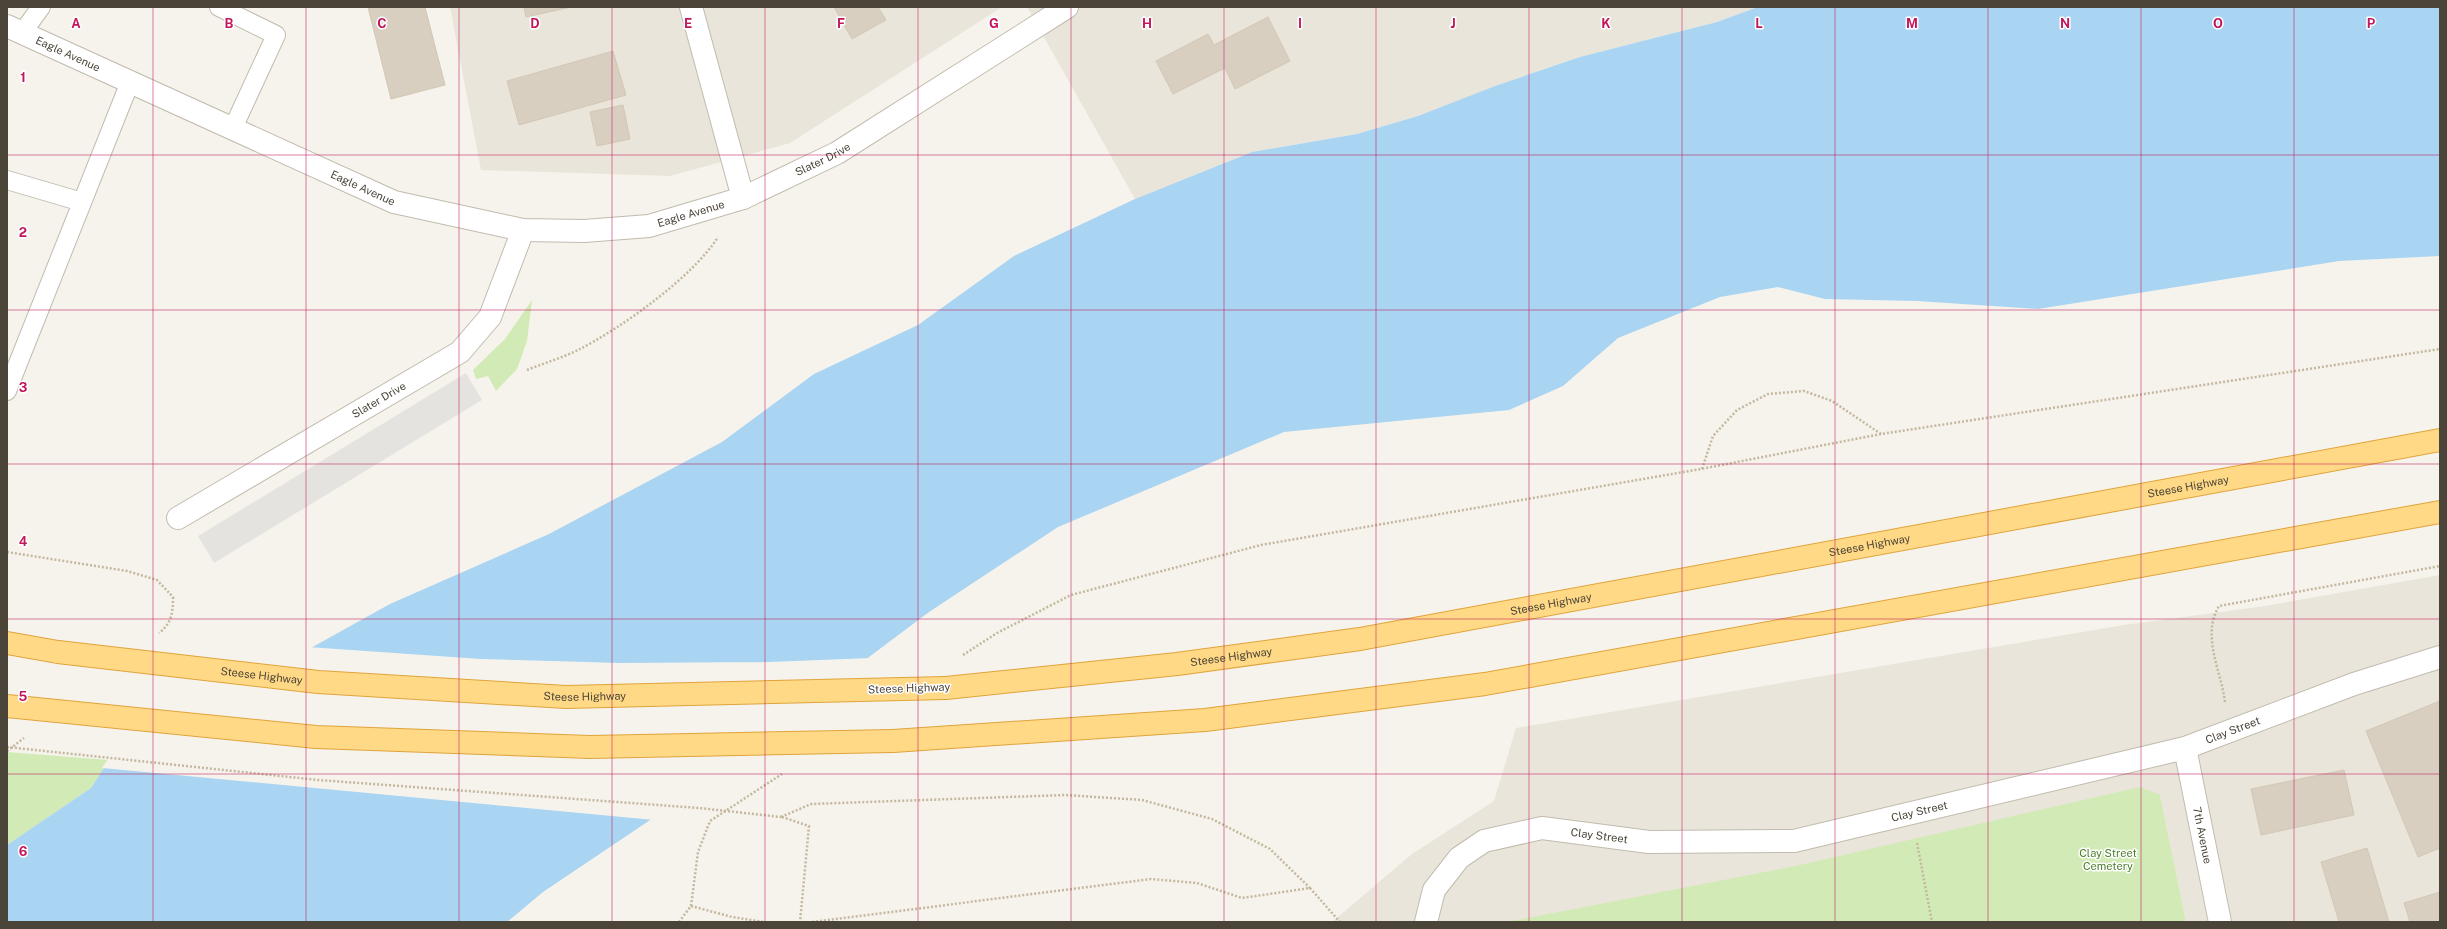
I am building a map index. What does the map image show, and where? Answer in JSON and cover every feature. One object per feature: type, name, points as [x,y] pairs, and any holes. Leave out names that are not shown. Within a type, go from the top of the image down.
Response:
[{"type":"highway","name":"Steese Highway","points":[[7,643],[58,652],[318,682],[566,697],[946,688],[1177,664],[1360,639],[2440,440]]},
{"type":"highway","points":[[7,706],[316,737],[590,747],[893,741],[1205,720],[1485,684],[2440,512]]},
{"type":"street","points":[[691,7],[743,198]]},
{"type":"street","name":"Slater Drive","points":[[743,198],[837,153],[1067,7]]},
{"type":"street","name":"Eagle Avenue","points":[[15,30],[394,202],[523,230],[584,231],[649,226],[743,198]]},
{"type":"street","name":"Slater Drive","points":[[178,518],[460,352],[490,317],[523,230]]},
{"type":"street","name":"Clay Street","points":[[1426,922],[1434,890],[1459,858],[1484,841],[1542,828],[1649,842],[1794,841],[2185,748],[2354,684],[2440,657]]},
{"type":"street","name":"7th Avenue","points":[[2185,748],[2220,922]]},
{"type":"lane","points":[[15,30],[41,7]]},
{"type":"lane","points":[[219,7],[276,35],[233,128]]},
{"type":"lane","points":[[7,391],[130,82]]},
{"type":"lane","points":[[7,180],[82,202]]},
{"type":"path","points":[[527,370],[578,349],[631,317],[681,280],[713,245]]},
{"type":"path","points":[[957,659],[997,633],[1071,595],[1262,545],[1702,469],[1882,434],[2440,349]]},
{"type":"path","points":[[1702,469],[1713,436],[1737,410],[1768,394],[1804,391],[1832,400],[1882,434]]},
{"type":"path","points":[[7,552],[127,571],[157,580],[173,597]]},
{"type":"path","points":[[2228,732],[2223,685],[2212,647],[2211,628],[2219,606],[2440,566]]},
{"type":"path","points":[[7,747],[318,780],[699,808],[781,816],[809,826],[800,922]]},
{"type":"path","points":[[679,922],[691,906],[698,852],[710,821],[784,773]]},
{"type":"path","points":[[781,816],[811,804],[1065,795],[1142,800],[1212,819],[1270,849],[1310,888],[1340,922]]},
{"type":"path","points":[[1911,813],[1932,922]]},
{"type":"path","points":[[812,922],[1151,879],[1197,883],[1242,898],[1310,888]]},
{"type":"path","points":[[691,906],[732,917],[764,922]]},
{"type":"shaded area","points":[[450,7],[1002,7],[790,143],[670,176],[481,170]]},
{"type":"shaded area","points":[[1027,7],[1758,7],[1717,22],[1580,57],[1495,86],[1418,116],[1357,134],[1252,152],[1135,199]]},
{"type":"shaded area","points":[[466,373],[482,400],[214,563],[198,536]]},
{"type":"shaded area","points":[[2440,575],[2440,922],[2186,922],[2160,795],[1512,922],[1332,922],[1412,854],[1494,801],[1516,728],[2124,625],[2265,606]]},
{"type":"green space","points":[[532,300],[527,341],[517,369],[496,391],[488,376],[476,379],[473,370],[505,339]]},
{"type":"green space","points":[[7,752],[109,760],[91,788],[7,845]]},
{"type":"green space","name":"Clay Street Cemetery","points":[[2140,787],[2160,795],[2186,922],[1512,921],[1800,865]]},
{"type":"water","points":[[1758,7],[2440,7],[2440,256],[2339,261],[2038,309],[1917,301],[1825,299],[1778,287],[1720,297],[1618,338],[1563,386],[1509,410],[1284,432],[1058,527],[929,612],[665,810],[543,892],[507,922],[7,922],[7,845],[91,788],[109,760],[390,604],[549,534],[722,442],[814,374],[918,325],[1014,256],[1135,199],[1252,152],[1357,134],[1418,116],[1495,86],[1580,57],[1717,22]]},
{"type":"pier","points":[[308,647],[481,659],[619,663],[769,662],[871,658],[654,820],[102,768],[108,759]]},
{"type":"building","points":[[368,7],[425,7],[445,85],[391,99]]},
{"type":"building","points":[[524,7],[571,7],[526,17]]},
{"type":"building","points":[[834,7],[878,7],[886,20],[852,39]]},
{"type":"building","points":[[1268,17],[1290,61],[1235,89],[1225,68],[1173,94],[1156,61],[1208,34],[1214,45]]},
{"type":"building","points":[[613,51],[626,95],[519,125],[507,81]]},
{"type":"building","points":[[623,105],[630,139],[597,146],[590,112]]},
{"type":"building","points":[[2440,701],[2440,848],[2418,857],[2366,731]]},
{"type":"building","points":[[2344,770],[2354,815],[2261,835],[2251,789]]},
{"type":"building","points":[[2367,848],[2389,922],[2339,922],[2321,862]]},
{"type":"building","points":[[2440,892],[2440,922],[2410,922],[2404,903]]}]
